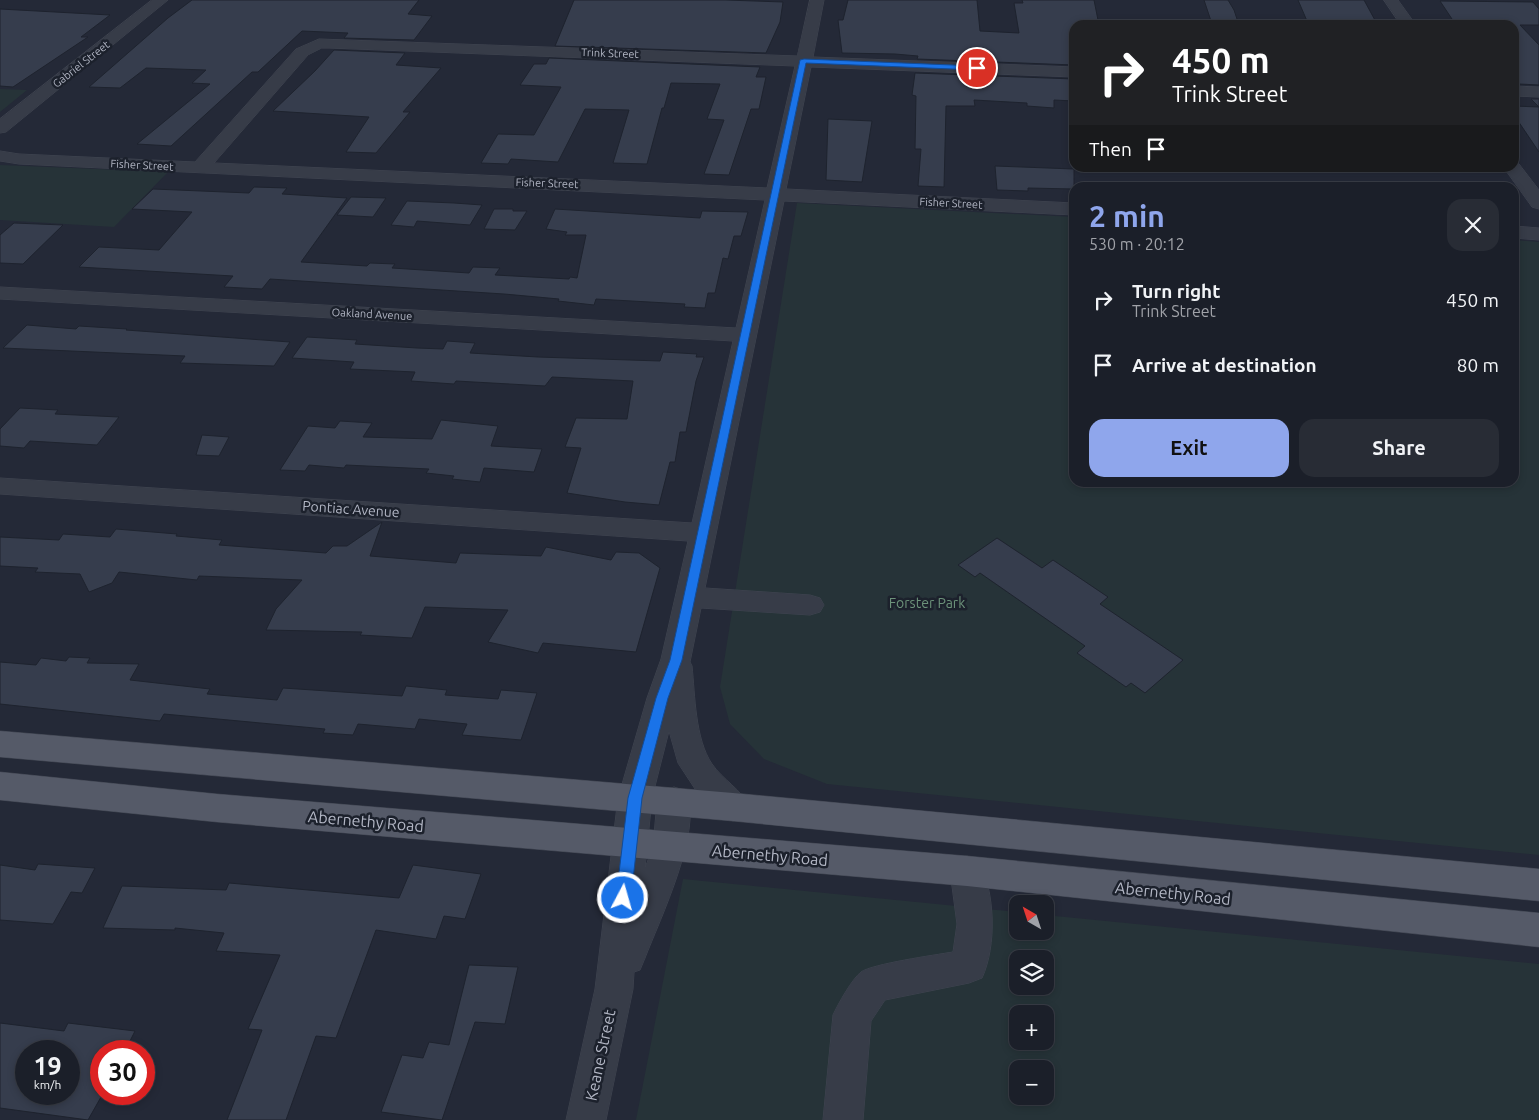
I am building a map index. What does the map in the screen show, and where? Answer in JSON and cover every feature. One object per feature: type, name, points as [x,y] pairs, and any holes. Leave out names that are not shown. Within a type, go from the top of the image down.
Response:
[{"type":"main road","points":[[0,744],[733,806],[1539,885]]},
{"type":"main road","name":"Abernethy Road","points":[[0,786],[217,808],[967,871],[1539,930]]},
{"type":"street","name":"Gabriel Street","points":[[0,128],[161,0]]},
{"type":"street","name":"Keane Street","points":[[586,1120],[614,989],[635,798],[662,698],[676,660],[817,0]]},
{"type":"street","points":[[1391,0],[1405,20]]},
{"type":"street","name":"Trink Street","points":[[200,168],[302,52],[319,44],[339,42],[1069,72]]},
{"type":"street","points":[[1519,92],[1539,92]]},
{"type":"street","name":"Fisher Street","points":[[0,156],[19,159]]},
{"type":"street","name":"Fisher Street","points":[[0,160],[19,159],[775,193],[1069,209]]},
{"type":"street","points":[[1516,172],[1539,203]]},
{"type":"street","points":[[1519,232],[1539,234]]},
{"type":"street","name":"Oakland Avenue","points":[[0,293],[745,336]]},
{"type":"street","name":"Pontiac Avenue","points":[[0,486],[703,532]]},
{"type":"street","points":[[689,596],[810,605]]},
{"type":"street","name":"Keane Street","points":[[676,660],[685,729],[694,762],[709,784],[733,806]]},
{"type":"street","name":"Keane Street","points":[[614,989],[670,847],[674,801]]},
{"type":"street","points":[[843,1120],[852,1015],[874,985],[969,966],[975,924],[967,871]]},
{"type":"green space","points":[[0,89],[27,90],[0,112]]},
{"type":"green space","points":[[0,165],[168,172],[114,227],[0,220]]},
{"type":"green space","name":"Forster Park","points":[[797,203],[1069,217],[1069,487],[1519,487],[1519,240],[1539,242],[1539,855],[827,784],[764,759],[730,724],[720,687]]},
{"type":"green space","points":[[683,879],[1009,911],[1009,940],[1054,940],[1054,916],[1539,964],[1539,1120],[636,1120]]},
{"type":"building","points":[[192,0],[419,0],[408,14],[432,16],[414,40],[344,38],[348,33],[302,31],[258,72],[252,72],[171,146],[137,144],[210,84],[192,83],[206,70],[146,68],[120,88],[89,87],[168,18]]},
{"type":"building","points":[[574,0],[783,2],[780,22],[766,53],[555,46]]},
{"type":"building","points":[[848,0],[977,0],[980,31],[1019,33],[1014,3],[1023,3],[1022,0],[1094,0],[1098,20],[1069,20],[1069,65],[917,59],[918,56],[895,54],[842,53],[838,20],[843,20]]},
{"type":"building","points":[[1204,0],[1228,0],[1237,20],[1211,20]]},
{"type":"building","points":[[1298,0],[1364,0],[1375,20],[1307,20]]},
{"type":"building","points":[[1440,1],[1533,2],[1539,9],[1539,25],[1520,25],[1539,45],[1539,85],[1519,84],[1519,20],[1453,20]]},
{"type":"building","points":[[0,9],[110,15],[81,37],[88,37],[13,87],[0,86]]},
{"type":"building","points":[[334,50],[405,53],[396,65],[441,68],[403,112],[410,112],[376,153],[346,152],[369,117],[273,111]]},
{"type":"building","points":[[549,58],[760,67],[756,77],[766,77],[759,109],[751,109],[729,175],[704,174],[724,120],[707,119],[720,84],[671,83],[664,108],[662,108],[647,164],[613,163],[629,110],[585,109],[558,162],[511,159],[508,164],[481,163],[498,134],[534,135],[561,87],[520,85],[534,64],[546,64]]},
{"type":"building","points":[[915,73],[1069,79],[1069,101],[1054,100],[1054,108],[1027,106],[1027,103],[974,100],[975,106],[946,106],[944,187],[918,186],[921,149],[915,149],[916,96],[912,95]]},
{"type":"building","points":[[1531,99],[1539,99],[1539,107]]},
{"type":"building","points":[[1519,106],[1539,107],[1539,152],[1519,122]]},
{"type":"building","points":[[828,119],[872,121],[862,182],[826,180]]},
{"type":"building","points":[[995,166],[1069,169],[1069,172],[1074,172],[1074,182],[1069,182],[1069,189],[1028,188],[1028,191],[997,190]]},
{"type":"building","points":[[254,187],[287,188],[282,194],[347,198],[301,262],[367,266],[370,263],[395,264],[392,268],[469,273],[473,267],[500,268],[495,275],[569,279],[570,277],[577,278],[586,235],[565,235],[567,232],[546,229],[555,209],[700,218],[702,211],[748,212],[741,236],[734,236],[728,259],[723,258],[715,293],[708,293],[705,308],[684,307],[685,304],[596,299],[594,305],[558,301],[559,299],[504,294],[270,279],[262,289],[224,287],[233,276],[79,267],[99,247],[159,250],[192,212],[132,209],[153,189],[249,193]]},
{"type":"building","points":[[351,197],[386,198],[373,217],[337,215]]},
{"type":"building","points":[[407,201],[482,205],[470,225],[417,221],[414,227],[391,225]]},
{"type":"building","points":[[494,209],[527,211],[515,230],[484,229]]},
{"type":"building","points":[[14,223],[63,225],[23,264],[0,263],[0,235]]},
{"type":"building","points":[[27,325],[76,329],[79,326],[127,329],[290,342],[274,366],[180,363],[185,356],[3,348]]},
{"type":"building","points":[[307,337],[357,340],[355,344],[443,349],[447,341],[475,343],[470,353],[538,357],[660,361],[663,352],[697,354],[696,357],[704,357],[696,381],[686,432],[680,432],[675,462],[670,462],[659,505],[567,493],[581,448],[565,447],[576,418],[627,419],[633,381],[552,377],[545,386],[456,381],[454,384],[411,381],[415,372],[350,369],[354,362],[292,358]]},
{"type":"building","points":[[20,408],[58,410],[55,414],[119,417],[97,445],[30,441],[24,448],[0,446],[0,429]]},
{"type":"building","points":[[441,420],[498,426],[491,446],[542,449],[534,472],[484,468],[480,482],[452,479],[454,476],[426,473],[429,469],[346,465],[344,468],[309,465],[305,471],[280,470],[308,426],[335,428],[340,421],[372,423],[363,437],[432,439]]},
{"type":"building","points":[[202,435],[229,437],[219,456],[196,455]]},
{"type":"building","points":[[382,522],[370,556],[456,563],[460,553],[541,556],[546,547],[611,560],[616,552],[639,553],[660,568],[636,652],[543,643],[538,653],[488,642],[508,610],[425,607],[412,638],[360,635],[362,632],[266,630],[276,609],[302,580],[199,576],[197,580],[119,572],[112,583],[89,592],[80,574],[35,572],[38,568],[0,566],[0,537],[59,540],[63,534],[110,537],[116,529],[222,540],[219,545],[326,553],[333,546],[347,546]]},
{"type":"building","points":[[997,538],[1042,568],[1053,560],[1108,597],[1100,604],[1183,660],[1145,693],[1131,683],[1126,687],[1077,653],[1085,646],[980,573],[975,577],[958,565]]},
{"type":"building","points":[[69,657],[90,658],[87,663],[139,664],[130,680],[210,689],[207,694],[277,700],[283,688],[402,696],[406,686],[447,690],[445,695],[498,699],[501,690],[537,693],[521,740],[462,735],[467,724],[419,719],[415,729],[358,724],[353,735],[323,733],[325,729],[164,714],[160,721],[0,704],[0,662],[36,665],[41,658],[66,661]]},
{"type":"building","points":[[38,864],[95,868],[82,893],[71,892],[53,924],[0,920],[0,865],[35,870]]},
{"type":"building","points":[[413,865],[481,874],[465,919],[444,916],[436,939],[376,930],[336,1038],[316,1036],[286,1120],[227,1120],[262,1030],[248,1029],[280,955],[216,951],[224,933],[175,928],[175,930],[103,928],[122,886],[226,890],[229,883],[399,898]]},
{"type":"building","points":[[469,965],[518,967],[505,1024],[475,1022],[442,1120],[381,1112],[402,1055],[423,1058],[429,1042],[449,1045]]},
{"type":"building","points":[[0,1023],[64,1031],[68,1023],[135,1031],[130,1040],[90,1040],[90,1105],[96,1105],[88,1120],[0,1108]]},
{"type":"route","points":[[623,898],[635,798],[662,698],[676,660],[804,60],[977,68]]}]
